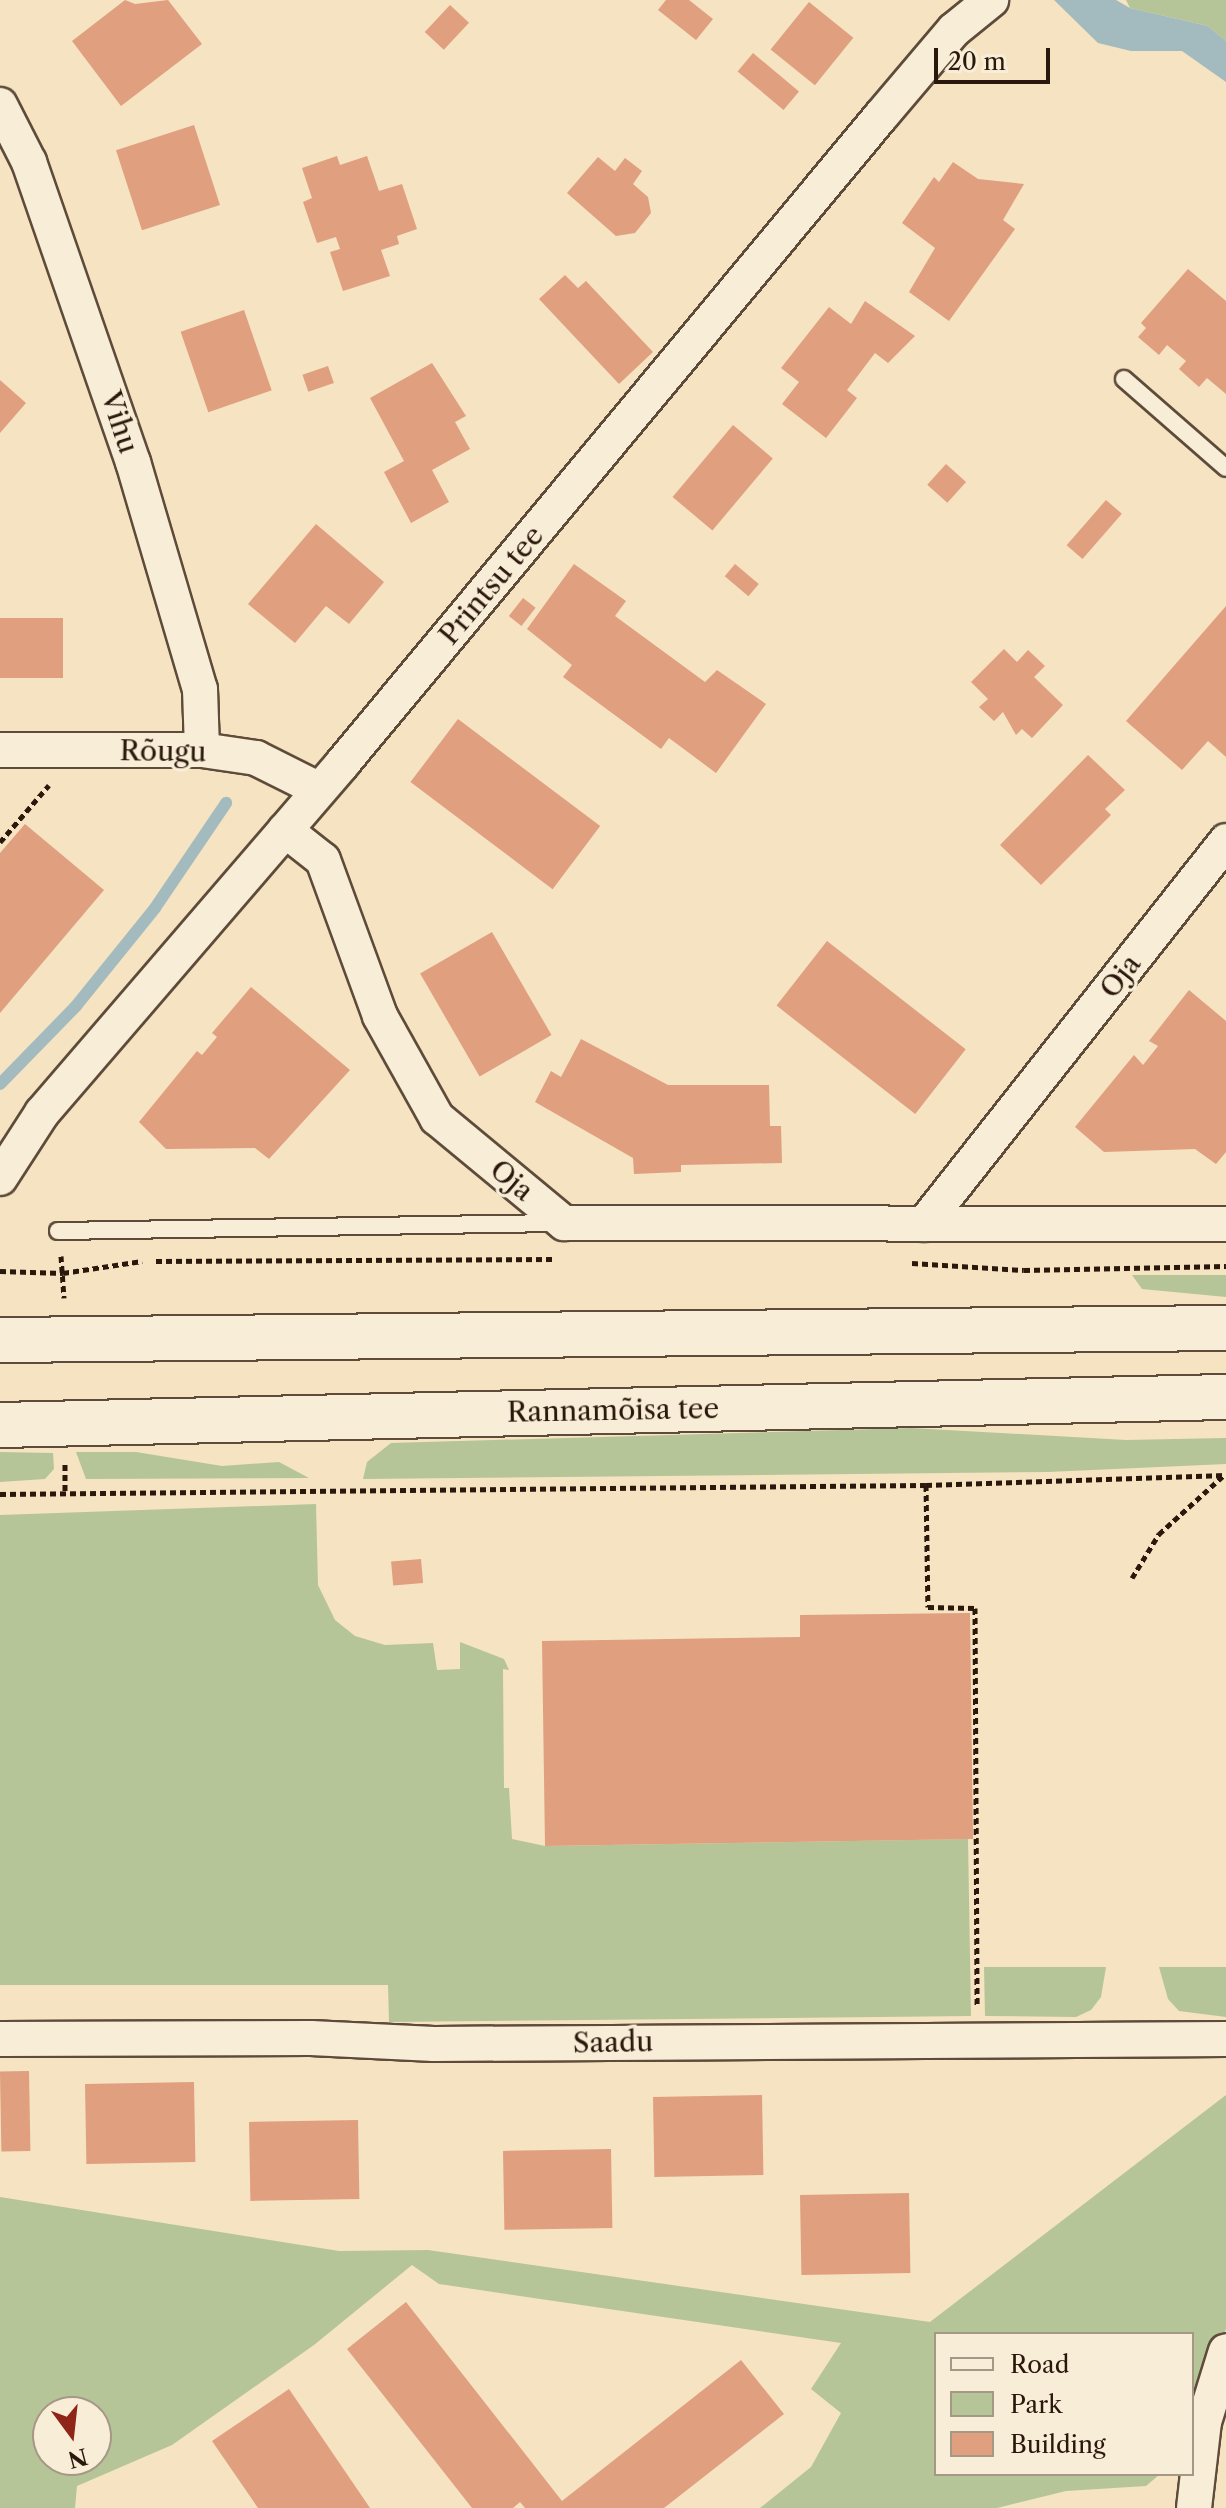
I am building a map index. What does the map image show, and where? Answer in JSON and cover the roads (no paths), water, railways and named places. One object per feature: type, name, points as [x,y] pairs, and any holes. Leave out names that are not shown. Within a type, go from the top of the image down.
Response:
[{"type":"main road","points":[[0,1340],[1226,1328]]},
{"type":"main road","name":"Rannamõisa tee","points":[[0,1425],[1226,1397]]},
{"type":"street","name":"Printsu tee","points":[[0,1178],[42,1113],[285,830],[954,30],[991,0]]},
{"type":"street","name":"Vihu","points":[[0,105],[29,162],[133,462],[200,689],[202,750]]},
{"type":"street","name":"Rõugu","points":[[0,750],[202,750],[256,758],[318,789]]},
{"type":"street","name":"Oja","points":[[285,830],[323,860],[380,1016],[437,1118],[564,1223]]},
{"type":"street","name":"Oja","points":[[924,1224],[1226,841]]},
{"type":"street","points":[[564,1223],[1226,1224]]},
{"type":"street","name":"Saadu","points":[[0,2039],[311,2038],[434,2044],[977,2037],[1226,2039]]},
{"type":"street","points":[[1194,2508],[1204,2422],[1226,2351]]},
{"type":"lane","points":[[1124,379],[1226,468]]},
{"type":"lane","points":[[58,1231],[564,1223]]},
{"type":"water","points":[[1054,0],[1116,0],[1130,8],[1208,26],[1226,41],[1226,82],[1182,51],[1131,51],[1098,43]]},
{"type":"waterway","points":[[0,1084],[76,1006],[155,908],[226,803]]}]
